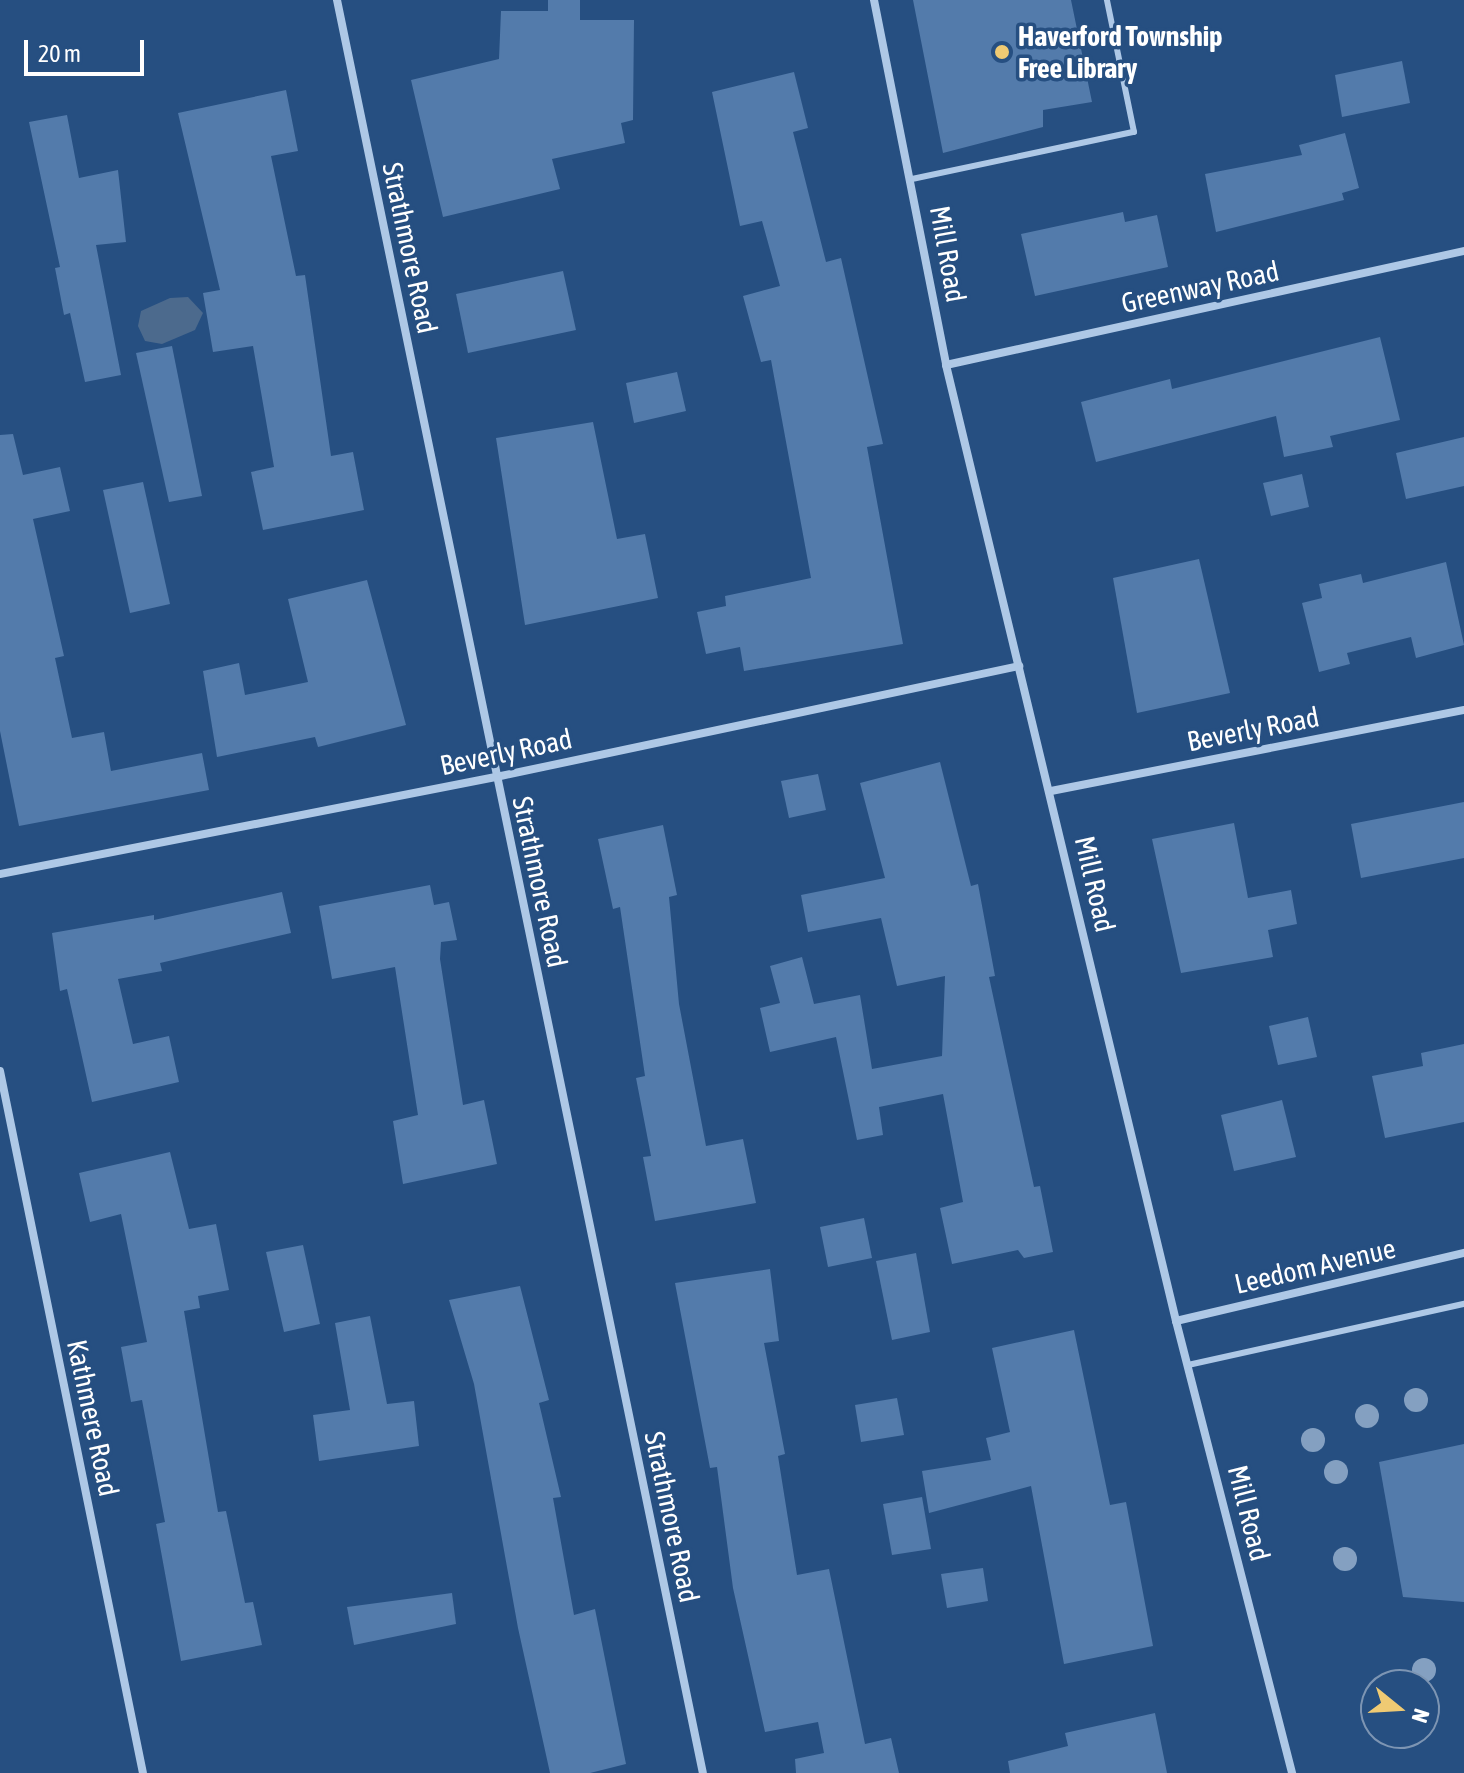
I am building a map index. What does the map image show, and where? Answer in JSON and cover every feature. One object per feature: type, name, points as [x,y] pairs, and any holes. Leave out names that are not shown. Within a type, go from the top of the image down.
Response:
[{"type":"street","name":"Strathmore Road","points":[[337,0],[703,1773]]},
{"type":"street","name":"Mill Road","points":[[874,0],[912,179],[946,365],[1051,791],[1176,1321],[1292,1773]]},
{"type":"street","name":"Greenway Road","points":[[946,365],[1464,251]]},
{"type":"street","name":"Beverly Road","points":[[0,874],[496,777],[1019,666]]},
{"type":"street","name":"Beverly Road","points":[[1051,791],[1464,710]]},
{"type":"street","name":"Kathmere Road","points":[[0,1071],[143,1773]]},
{"type":"street","name":"Leedom Avenue","points":[[1176,1321],[1464,1253]]},
{"type":"lane","points":[[912,179],[1134,132],[1107,0]]},
{"type":"lane","points":[[1188,1365],[1464,1304]]},
{"type":"water","points":[[188,297],[203,313],[195,330],[162,344],[145,341],[138,326],[141,311],[170,298]]},
{"type":"building","points":[[548,0],[580,0],[580,20],[634,20],[633,120],[621,123],[625,143],[552,159],[560,189],[443,217],[411,80],[499,59],[501,11],[548,11]]},
{"type":"building","name":"Haverford Township Free Library","points":[[913,0],[1071,0],[1092,102],[1043,110],[1043,127],[943,153]]},
{"type":"building","points":[[1402,61],[1410,103],[1342,117],[1335,75]]},
{"type":"building","points":[[794,72],[808,128],[793,132],[826,262],[841,258],[883,444],[867,447],[903,644],[744,671],[740,647],[706,654],[697,612],[726,606],[725,596],[811,578],[771,360],[761,362],[743,296],[780,286],[762,221],[740,226],[712,92]]},
{"type":"building","points":[[286,90],[298,151],[271,156],[296,276],[305,275],[331,456],[353,452],[364,510],[263,530],[251,472],[274,467],[253,346],[213,352],[203,293],[220,290],[178,113]]},
{"type":"building","points":[[67,115],[79,178],[118,170],[126,242],[96,245],[121,375],[85,382],[70,313],[64,315],[55,268],[60,267],[29,122]]},
{"type":"building","points":[[1345,133],[1359,188],[1342,193],[1344,200],[1216,232],[1205,174],[1302,155],[1299,145]]},
{"type":"building","points":[[1123,212],[1125,222],[1157,215],[1168,267],[1035,296],[1021,234]]},
{"type":"building","points":[[563,271],[576,330],[468,353],[456,294]]},
{"type":"building","points":[[1380,337],[1400,420],[1330,436],[1333,447],[1284,457],[1276,416],[1096,462],[1081,402],[1170,379],[1172,389]]},
{"type":"building","points":[[172,346],[202,496],[169,502],[136,353]]},
{"type":"building","points":[[677,372],[686,411],[634,423],[626,383]]},
{"type":"building","points":[[593,422],[617,539],[645,534],[658,598],[525,625],[496,438]]},
{"type":"building","points":[[13,434],[23,475],[60,467],[70,511],[33,519],[64,656],[55,658],[72,738],[104,732],[111,771],[202,753],[209,790],[19,826],[0,731],[0,435]]},
{"type":"building","points":[[1464,437],[1464,486],[1406,499],[1396,453]]},
{"type":"building","points":[[1302,474],[1309,507],[1271,516],[1263,483]]},
{"type":"building","points":[[143,482],[170,604],[130,613],[103,490]]},
{"type":"building","points":[[1199,559],[1230,693],[1137,713],[1113,578]]},
{"type":"building","points":[[1446,562],[1464,645],[1416,658],[1411,637],[1347,653],[1350,664],[1319,672],[1302,603],[1322,598],[1319,584],[1361,574],[1363,583]]},
{"type":"building","points":[[367,580],[406,725],[318,747],[315,737],[217,757],[203,671],[239,663],[245,695],[308,682],[288,599]]},
{"type":"building","points":[[940,762],[971,886],[978,884],[995,976],[989,977],[1034,1187],[1040,1186],[1053,1252],[1024,1258],[1018,1250],[952,1264],[940,1208],[963,1202],[943,1094],[879,1107],[883,1135],[857,1140],[836,1037],[770,1052],[760,1008],[780,1003],[770,966],[802,957],[814,1004],[860,995],[872,1069],[942,1056],[945,976],[897,986],[881,918],[808,932],[801,895],[885,878],[860,783]]},
{"type":"building","points":[[818,774],[826,810],[789,818],[781,781]]},
{"type":"building","points":[[1464,802],[1464,858],[1361,878],[1351,824]]},
{"type":"building","points":[[1234,823],[1248,898],[1291,890],[1297,924],[1268,930],[1273,957],[1181,973],[1152,839]]},
{"type":"building","points":[[663,825],[677,895],[669,897],[679,1004],[706,1146],[743,1139],[756,1203],[655,1221],[643,1157],[651,1156],[636,1078],[645,1076],[620,907],[613,909],[598,839]]},
{"type":"building","points":[[430,885],[434,905],[449,902],[457,940],[441,942],[440,959],[463,1105],[484,1100],[497,1164],[403,1184],[393,1121],[418,1115],[395,967],[332,979],[319,906]]},
{"type":"building","points":[[282,892],[291,933],[160,963],[162,971],[118,979],[133,1044],[169,1036],[179,1082],[92,1102],[67,989],[60,991],[52,933],[154,915],[154,920]]},
{"type":"building","points":[[1308,1017],[1317,1057],[1278,1065],[1269,1026]]},
{"type":"building","points":[[1464,1044],[1464,1122],[1385,1138],[1372,1076],[1423,1066],[1421,1053]]},
{"type":"building","points":[[1282,1100],[1296,1157],[1234,1171],[1221,1115]]},
{"type":"building","points":[[170,1152],[189,1229],[216,1224],[229,1290],[198,1296],[200,1308],[184,1311],[218,1512],[226,1511],[245,1603],[253,1602],[262,1645],[181,1661],[156,1524],[165,1522],[142,1400],[131,1402],[121,1347],[147,1342],[121,1214],[90,1222],[79,1173]]},
{"type":"building","points":[[864,1218],[872,1258],[828,1267],[820,1227]]},
{"type":"building","points":[[303,1245],[320,1324],[284,1332],[266,1252]]},
{"type":"building","points":[[916,1253],[930,1332],[892,1340],[876,1261]]},
{"type":"building","points":[[770,1269],[779,1341],[764,1343],[785,1454],[778,1456],[797,1575],[829,1569],[865,1744],[891,1738],[899,1773],[796,1773],[795,1759],[824,1753],[818,1722],[765,1732],[733,1588],[717,1467],[710,1468],[675,1283]]},
{"type":"building","points":[[520,1286],[549,1400],[539,1403],[561,1497],[553,1498],[574,1615],[595,1609],[626,1764],[590,1773],[550,1773],[518,1628],[474,1384],[449,1300]]},
{"type":"building","points":[[370,1316],[387,1404],[414,1401],[419,1446],[319,1461],[313,1415],[350,1410],[335,1323]]},
{"type":"building","points":[[1074,1330],[1110,1505],[1126,1502],[1153,1646],[1064,1664],[1031,1486],[929,1513],[922,1471],[991,1460],[986,1438],[1010,1432],[992,1348]]},
{"type":"building","points":[[897,1398],[904,1435],[861,1442],[855,1405]]},
{"type":"building","points":[[1464,1444],[1464,1602],[1403,1597],[1379,1462]]},
{"type":"building","points":[[922,1497],[931,1549],[892,1555],[883,1504]]},
{"type":"building","points":[[983,1568],[988,1601],[947,1608],[941,1574]]},
{"type":"building","points":[[452,1593],[456,1624],[354,1645],[347,1607]]},
{"type":"building","points":[[1155,1713],[1167,1773],[1010,1773],[1008,1761],[1068,1746],[1065,1733]]},
{"type":"place","name":"Haverford Township Free Library","points":[[1002,52]]}]
